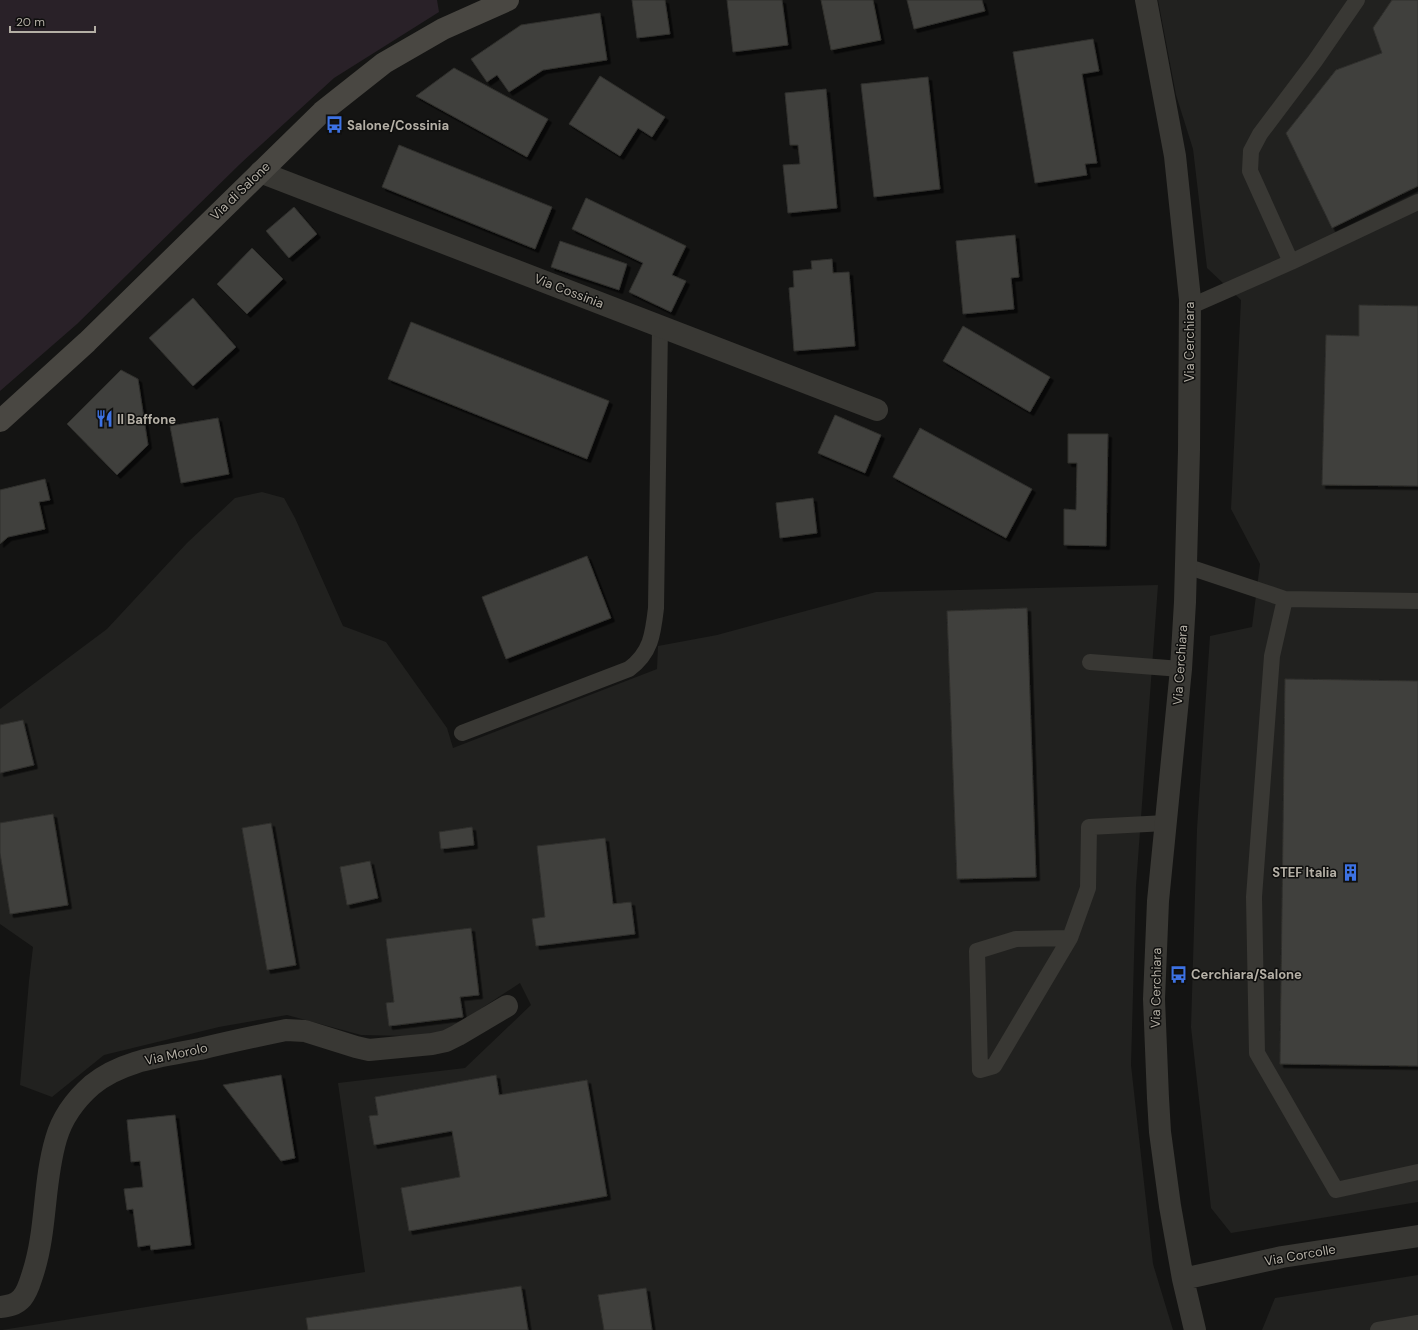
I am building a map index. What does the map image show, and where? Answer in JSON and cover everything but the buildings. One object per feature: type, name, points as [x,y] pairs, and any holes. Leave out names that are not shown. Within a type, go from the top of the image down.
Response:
[{"type":"street","name":"Via di Salone","points":[[0,421],[87,342],[322,112],[384,63],[443,29],[508,0]]},
{"type":"street","name":"Via Cerchiara","points":[[1146,0],[1175,156],[1190,299],[1189,450],[1186,566],[1181,670],[1158,900],[1154,999],[1157,1083],[1162,1147],[1170,1206],[1183,1279],[1195,1330]]},
{"type":"street","name":"Via Cossinia","points":[[260,172],[877,410]]},
{"type":"street","name":"Via Morolo","points":[[0,1307],[18,1302],[23,1297],[30,1284],[39,1245],[50,1160],[60,1127],[66,1115],[84,1093],[105,1076],[133,1063],[286,1030],[305,1031],[369,1050],[432,1044],[458,1035],[507,1006]]},
{"type":"street","name":"Via Corcolle","points":[[1183,1279],[1282,1257],[1418,1236]]},
{"type":"lane","points":[[1292,262],[1250,171],[1251,151],[1260,134],[1315,61],[1357,0]]},
{"type":"lane","points":[[1189,307],[1292,262],[1418,202]]},
{"type":"lane","points":[[462,733],[629,669],[638,663],[645,654],[651,641],[656,608],[660,326]]},
{"type":"lane","points":[[1186,566],[1285,599],[1418,601]]},
{"type":"lane","points":[[1285,599],[1272,656],[1254,897],[1256,1053],[1336,1190],[1418,1172]]},
{"type":"lane","points":[[1090,662],[1181,670]]},
{"type":"lane","points":[[1070,938],[1016,940],[977,951],[980,1070],[994,1066],[1070,938],[1088,888],[1089,827],[1135,823],[1166,823]]},
{"type":"lane","points":[[1378,1330],[1418,1323]]},
{"type":"shaded area","points":[[0,0],[437,0],[439,12],[334,78],[240,164],[77,324],[0,391]]},
{"type":"shaded area","points":[[1158,0],[1418,0],[1418,1202],[1231,1233],[1211,1208],[1191,1027],[1197,829],[1210,636],[1252,627],[1260,564],[1231,509],[1241,300],[1207,268],[1193,149],[1176,95]]},
{"type":"shaded area","points":[[262,492],[284,498],[295,518],[343,626],[386,642],[447,728],[453,748],[657,669],[658,646],[717,635],[876,592],[1158,585],[1136,886],[1131,1065],[1153,1264],[1173,1330],[2,1330],[365,1272],[338,1083],[465,1068],[531,1005],[520,983],[444,1033],[407,1036],[361,1035],[287,1015],[219,1027],[104,1055],[52,1097],[20,1085],[33,947],[0,924],[0,709],[107,629],[187,543],[235,498]]},
{"type":"shaded area","points":[[1418,1275],[1418,1330],[1262,1330],[1275,1298]]},
{"type":"place","name":"Salone/Cossinia","points":[[334,125]]},
{"type":"place","name":"Il Baffone","points":[[104,419]]},
{"type":"place","name":"STEF Italia","points":[[1350,872]]},
{"type":"place","name":"Cerchiara/Salone","points":[[1178,974]]}]
